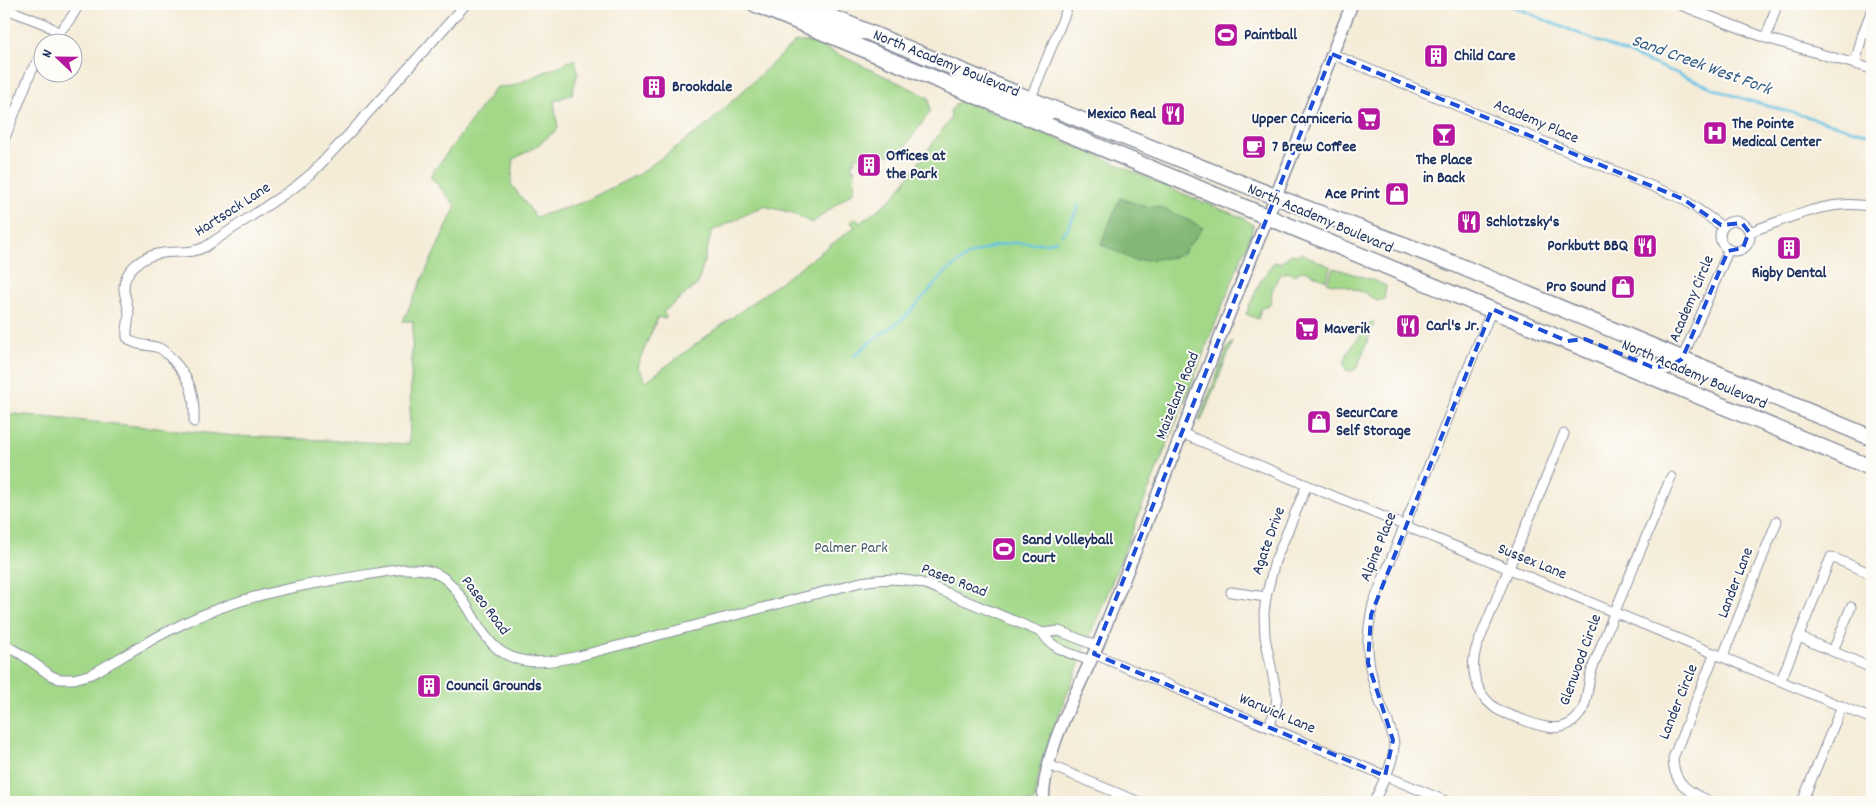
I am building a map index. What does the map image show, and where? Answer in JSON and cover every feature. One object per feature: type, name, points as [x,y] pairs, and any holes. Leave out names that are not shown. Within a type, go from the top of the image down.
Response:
[{"type":"highway","name":"North Academy Boulevard","points":[[800,4],[1030,100],[1276,197],[1454,264],[1872,438]]},
{"type":"highway","name":"North Academy Boulevard","points":[[769,5],[954,86],[1872,468]]},
{"type":"highway","points":[[1567,341],[1585,338],[1652,367],[1662,368],[1677,364],[1682,359]]},
{"type":"main road","name":"Maizeland Road","points":[[1043,802],[1049,765],[1070,706],[1094,654],[1180,433],[1269,217],[1352,4]]},
{"type":"main road","points":[[769,5],[851,33],[866,31]]},
{"type":"main road","points":[[954,86],[960,82],[969,83],[1035,110],[1046,113],[1056,110]]},
{"type":"street","points":[[60,32],[79,4]]},
{"type":"street","name":"Hartsock Lane","points":[[194,422],[192,389],[180,369],[163,350],[134,342],[127,337],[129,314],[124,288],[127,277],[133,267],[152,255],[168,252],[194,252],[205,247],[295,187],[311,174],[350,134],[466,4]]},
{"type":"street","points":[[1030,100],[1069,4]]},
{"type":"street","points":[[1679,4],[1766,38],[1872,68]]},
{"type":"street","points":[[1766,38],[1777,4]]},
{"type":"street","points":[[1855,64],[1862,36],[1872,9]]},
{"type":"street","points":[[9,10],[44,24],[57,32]]},
{"type":"street","name":"Academy Place","points":[[1332,54],[1683,200],[1723,227]]},
{"type":"street","points":[[4,140],[32,70]]},
{"type":"street","points":[[1723,227],[1727,223],[1737,221],[1747,227],[1749,232],[1827,206],[1856,204],[1872,207]]},
{"type":"street","name":"Academy Circle","points":[[1723,227],[1720,237],[1724,246],[1734,251],[1743,248],[1748,242],[1749,232]]},
{"type":"street","name":"Academy Circle","points":[[1682,359],[1728,249]]},
{"type":"street","name":"Alpine Place","points":[[1374,802],[1393,753],[1393,740],[1370,674],[1368,639],[1373,604],[1492,309]]},
{"type":"street","name":"Sussex Lane","points":[[1180,433],[1872,719]]},
{"type":"street","name":"Glenwood Circle","points":[[1564,434],[1473,655],[1472,668],[1482,693],[1489,703],[1498,710],[1546,728],[1565,725],[1577,717],[1585,702],[1592,668],[1671,478]]},
{"type":"street","name":"Agate Drive","points":[[1269,726],[1275,711],[1277,696],[1265,637],[1264,613],[1266,597],[1275,561],[1307,485]]},
{"type":"street","name":"Lander Lane","points":[[1719,655],[1777,521]]},
{"type":"street","points":[[1781,680],[1831,556],[1872,574]]},
{"type":"street","name":"Paseo Road","points":[[4,644],[50,675],[59,679],[74,679],[92,674],[187,622],[220,608],[287,590],[409,569],[426,570],[444,578],[460,595],[492,644],[509,656],[536,663],[553,662],[579,656],[861,582],[887,579],[913,581],[928,585],[1042,633],[1052,645],[1094,654]]},
{"type":"street","points":[[1231,592],[1266,597]]},
{"type":"street","points":[[1833,651],[1851,607]]},
{"type":"street","name":"Paseo Road","points":[[1042,633],[1051,630],[1059,631],[1094,654]]},
{"type":"street","points":[[1799,637],[1872,668]]},
{"type":"street","name":"Warwick Lane","points":[[1094,654],[1448,802]]},
{"type":"street","name":"Lander Circle","points":[[1712,802],[1693,795],[1683,787],[1676,778],[1673,758],[1719,655]]},
{"type":"street","points":[[1802,802],[1842,706]]},
{"type":"street","points":[[1049,765],[1139,802]]},
{"type":"highlighted area","points":[[1332,54],[1683,199],[1721,225],[1742,223],[1749,232],[1743,248],[1728,251],[1682,359],[1670,366],[1652,367],[1585,339],[1567,341],[1492,309],[1371,615],[1368,663],[1393,740],[1385,776],[1094,654]]},
{"type":"green space","name":"Palmer Park","points":[[795,42],[812,42],[916,91],[929,98],[930,112],[900,154],[855,157],[855,162],[852,162],[852,169],[855,169],[854,191],[812,223],[793,213],[764,206],[712,231],[698,284],[663,312],[666,317],[665,319],[658,317],[637,366],[646,381],[855,227],[851,222],[855,218],[860,223],[893,198],[951,118],[950,111],[961,100],[1090,152],[1243,218],[1253,225],[1064,702],[1041,763],[1034,802],[4,802],[4,413],[236,436],[409,444],[413,321],[403,321],[456,206],[430,176],[496,87],[512,86],[575,59],[578,72],[572,94],[554,101],[558,129],[534,148],[514,159],[511,184],[536,217],[581,203],[639,174],[707,125]]},
{"type":"green space","points":[[1120,198],[1142,206],[1160,207],[1203,228],[1183,253],[1175,257],[1135,261],[1101,244]]},
{"type":"green space","points":[[1301,253],[1331,267],[1326,280],[1304,270],[1294,275],[1287,272],[1279,275],[1272,291],[1270,304],[1261,309],[1258,319],[1246,314],[1260,282],[1274,262],[1280,263],[1291,254],[1297,255]]},
{"type":"green space","points":[[1334,268],[1386,286],[1384,299],[1377,301],[1365,293],[1327,282]]},
{"type":"green space","points":[[1373,322],[1374,324],[1357,368],[1352,371],[1346,370],[1344,364],[1348,351],[1370,323]]},
{"type":"green space","points":[[1233,342],[1201,421],[1199,420],[1228,347]]},
{"type":"waterway","name":"Sand Creek West Fork","points":[[1506,4],[1723,92],[1872,135]]},
{"type":"waterway","name":"Sand Creek West Fork","points":[[1525,11],[1527,4]]},
{"type":"waterway","points":[[1062,234],[1068,228],[1079,205]]},
{"type":"waterway","points":[[854,356],[909,313],[947,271],[969,255],[994,246],[1011,243],[1048,243],[1056,240]]},
{"type":"place","name":"Paintball","points":[[1226,35]]},
{"type":"place","name":"Child Care","points":[[1436,56]]},
{"type":"place","name":"Brookdale","points":[[654,87]]},
{"type":"place","name":"Mexico Real","points":[[1173,114]]},
{"type":"place","name":"Upper Carniceria","points":[[1369,119]]},
{"type":"place","name":"The Pointe Medical Center","points":[[1715,133]]},
{"type":"place","name":"The Place in Back","points":[[1444,135]]},
{"type":"place","name":"7 Brew Coffee","points":[[1254,147]]},
{"type":"place","name":"Offices at the Park","points":[[869,165]]},
{"type":"place","name":"Ace Print","points":[[1397,194]]},
{"type":"place","name":"Schlotzsky's","points":[[1469,222]]},
{"type":"place","name":"Porkbutt BBQ","points":[[1645,246]]},
{"type":"place","name":"Rigby Dental","points":[[1789,248]]},
{"type":"place","name":"Pro Sound","points":[[1623,287]]},
{"type":"place","name":"Carl's Jr.","points":[[1408,326]]},
{"type":"place","name":"Maverik","points":[[1307,329]]},
{"type":"place","name":"SecurCare Self Storage","points":[[1319,422]]},
{"type":"place","name":"Sand Volleyball Court","points":[[1004,549]]},
{"type":"place","name":"Council Grounds","points":[[429,686]]}]
